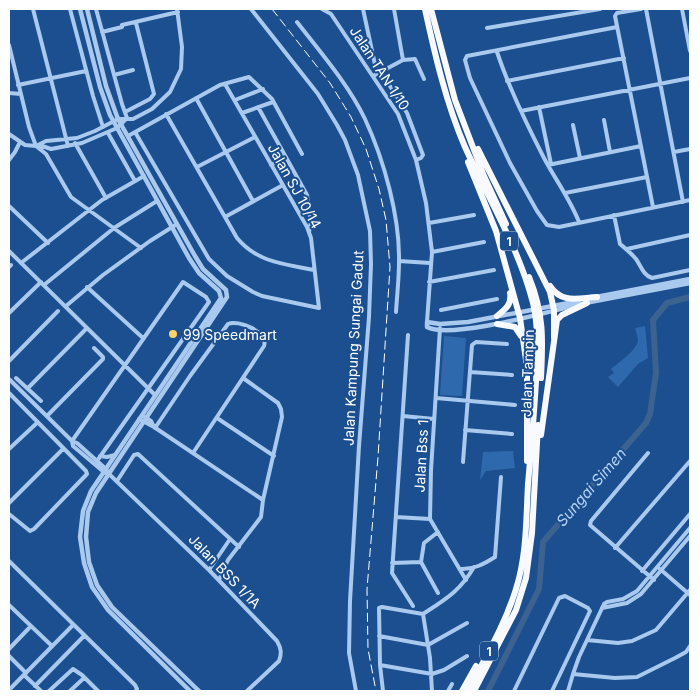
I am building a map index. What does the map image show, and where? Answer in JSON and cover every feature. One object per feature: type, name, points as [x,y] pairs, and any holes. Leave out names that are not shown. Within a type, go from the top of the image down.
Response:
[{"type":"highway","name":"Jalan Tampin","points":[[425,9],[438,67],[464,144],[519,262],[534,312],[537,358],[528,484]]},
{"type":"highway","name":"Jalan Tampin","points":[[431,9],[447,74],[468,134],[484,176],[532,284],[540,311],[542,340],[532,534],[526,578],[516,610],[474,691]]},
{"type":"highway","points":[[468,134],[474,141],[550,292],[554,308],[554,338]]},
{"type":"highway","points":[[464,144],[471,170],[496,231],[519,315],[527,368],[528,484]]},
{"type":"highway","points":[[539,269],[559,297],[568,299],[597,297]]},
{"type":"highway","points":[[497,316],[506,309],[511,298],[508,276]]},
{"type":"highway","points":[[536,468],[554,338],[559,317],[571,309],[587,303]]},
{"type":"highway","points":[[496,324],[515,327],[523,339]]},
{"type":"highway","name":"1","points":[[468,691],[497,636],[517,587],[524,553],[528,484]]},
{"type":"highway","points":[[462,691],[508,610]]},
{"type":"street","points":[[33,9],[68,146]]},
{"type":"street","points":[[70,9],[103,127]]},
{"type":"street","points":[[80,9],[100,87],[116,121],[157,201],[199,273],[219,291],[221,298],[155,396],[143,418],[116,454],[88,512],[86,537],[89,562],[97,585],[112,607],[199,691]]},
{"type":"street","points":[[87,9],[116,121]]},
{"type":"street","points":[[96,9],[127,118]]},
{"type":"street","name":"Jalan Kampung Sungai Gadut","points":[[251,9],[318,94],[337,125],[345,140],[358,175],[370,231],[369,317],[350,601],[349,653],[356,691]]},
{"type":"street","name":"Jalan TAN 1/10","points":[[322,9],[331,14],[377,74],[398,114],[416,160],[429,223],[432,252],[427,322]]},
{"type":"street","points":[[331,14],[335,9]]},
{"type":"street","points":[[363,9],[377,74],[407,113],[423,155],[416,160]]},
{"type":"street","points":[[394,9],[403,60]]},
{"type":"street","points":[[487,28],[600,9]]},
{"type":"street","points":[[641,9],[617,13],[615,16],[653,207]]},
{"type":"street","points":[[646,9],[684,202]]},
{"type":"street","points":[[682,9],[690,51]]},
{"type":"street","points":[[37,146],[46,141],[73,139],[116,121],[141,116],[170,92],[178,78],[182,59],[177,10],[102,32]]},
{"type":"street","points":[[297,22],[338,75],[364,119],[382,164],[394,209],[399,261],[396,312]]},
{"type":"street","points":[[125,112],[150,99],[154,94],[136,23]]},
{"type":"street","points":[[618,27],[465,58],[470,78],[524,188],[547,225],[559,227],[690,200]]},
{"type":"street","points":[[9,46],[18,85],[37,146],[46,154],[71,197],[141,248]]},
{"type":"street","points":[[497,52],[507,81],[575,210],[579,222]]},
{"type":"street","points":[[507,81],[624,58]]},
{"type":"street","points":[[377,74],[403,60],[416,59],[424,79]]},
{"type":"street","points":[[114,75],[133,70]]},
{"type":"street","points":[[18,85],[86,71]]},
{"type":"street","points":[[128,136],[196,98],[225,84],[249,77],[263,89],[273,102],[302,154]]},
{"type":"street","points":[[521,110],[690,78]]},
{"type":"street","name":"Jalan SJ 10/14","points":[[135,132],[209,259],[227,276],[253,292],[262,296],[319,308],[311,238],[225,84]]},
{"type":"street","points":[[234,100],[263,89]]},
{"type":"street","points":[[9,93],[21,94]]},
{"type":"street","points":[[196,98],[253,202]]},
{"type":"street","points":[[242,113],[273,102]]},
{"type":"street","points":[[258,107],[306,195],[310,222],[308,232]]},
{"type":"street","points":[[539,107],[550,164]]},
{"type":"street","points":[[166,114],[237,238],[252,253],[276,263],[314,270]]},
{"type":"street","points":[[9,134],[30,146],[51,149],[75,145],[108,133],[127,118]]},
{"type":"street","points":[[604,120],[610,152]]},
{"type":"street","points":[[573,124],[580,158]]},
{"type":"street","points":[[119,126],[128,136],[203,269],[226,290],[228,297],[91,491],[83,511],[80,537],[84,564],[92,587],[108,610],[190,691]]},
{"type":"street","points":[[108,133],[135,180]]},
{"type":"street","points":[[197,167],[255,136]]},
{"type":"street","points":[[73,139],[106,198]]},
{"type":"street","points":[[9,160],[20,142]]},
{"type":"street","points":[[550,164],[641,146]]},
{"type":"street","points":[[674,152],[690,149]]},
{"type":"street","points":[[271,165],[286,157]]},
{"type":"street","points":[[21,263],[106,198],[144,176]]},
{"type":"street","points":[[565,193],[647,177]]},
{"type":"street","points":[[225,218],[283,186]]},
{"type":"street","points":[[9,313],[42,283],[114,228],[157,201]]},
{"type":"street","points":[[9,206],[48,243]]},
{"type":"street","points":[[429,223],[474,215]]},
{"type":"street","points":[[614,215],[620,244],[637,260],[647,276],[652,278],[690,270]]},
{"type":"street","points":[[66,306],[87,287],[177,224]]},
{"type":"street","points":[[626,249],[690,235]]},
{"type":"street","points":[[432,252],[484,242]]},
{"type":"street","points":[[9,251],[155,396]]},
{"type":"street","points":[[399,261],[430,263]]},
{"type":"street","points":[[429,282],[494,270]]},
{"type":"street","points":[[519,315],[496,324],[461,330],[428,329],[427,322],[440,324],[468,322],[497,316],[519,315],[587,303],[690,279]]},
{"type":"street","points":[[72,441],[183,282],[208,299],[208,302],[97,461]]},
{"type":"street","points":[[554,308],[597,297],[690,283]]},
{"type":"street","points":[[87,287],[143,338]]},
{"type":"street","points":[[441,310],[497,299]]},
{"type":"street","points":[[9,361],[58,311]]},
{"type":"street","points":[[154,427],[228,324],[232,322],[256,330],[264,338],[264,346],[193,453]]},
{"type":"street","name":"Jalan Bss 1","points":[[430,519],[430,480],[440,324]]},
{"type":"street","points":[[28,388],[88,328]]},
{"type":"street","points":[[408,335],[392,573],[413,606]]},
{"type":"street","points":[[463,462],[472,345],[474,343],[507,344]]},
{"type":"street","points":[[47,416],[103,359],[103,356],[94,348]]},
{"type":"street","points":[[470,372],[512,375]]},
{"type":"street","points":[[16,378],[41,401]]},
{"type":"street","points":[[219,580],[224,567],[261,516],[262,500],[282,417],[278,403],[243,378]]},
{"type":"street","points":[[9,380],[72,441],[77,443],[97,461],[106,472]]},
{"type":"street","points":[[9,393],[86,470],[87,474],[34,530],[26,529],[9,514]]},
{"type":"street","points":[[436,398],[515,405]]},
{"type":"street","points":[[403,416],[434,419]]},
{"type":"street","points":[[143,418],[262,500]]},
{"type":"street","points":[[217,418],[274,456]]},
{"type":"street","points":[[9,448],[38,422]]},
{"type":"street","points":[[465,430],[512,434]]},
{"type":"street","points":[[72,441],[73,446],[106,472]]},
{"type":"street","points":[[9,503],[63,449]]},
{"type":"street","points":[[648,453],[591,521],[590,525],[654,580]]},
{"type":"street","points":[[100,456],[107,457],[116,454]]},
{"type":"street","points":[[116,481],[134,455],[138,454],[239,547]]},
{"type":"street","points":[[615,548],[690,460]]},
{"type":"street","name":"Jalan BSS 1/1A","points":[[106,472],[209,570],[273,636],[280,647],[281,655],[279,661],[248,691]]},
{"type":"street","points":[[460,569],[482,565],[495,557],[497,553],[501,477]]},
{"type":"street","points":[[642,571],[690,514]]},
{"type":"street","points":[[396,517],[430,519],[466,580]]},
{"type":"street","points":[[568,691],[572,674],[602,608],[607,602],[623,599],[637,591],[690,528]]},
{"type":"street","points":[[438,532],[424,543],[421,562],[438,593]]},
{"type":"street","points":[[602,608],[620,605],[633,600],[644,591],[690,536]]},
{"type":"street","points":[[209,570],[230,539]]},
{"type":"street","points":[[9,561],[135,686],[136,691]]},
{"type":"street","points":[[392,563],[421,562]]},
{"type":"street","points":[[384,691],[380,665],[379,608],[422,614],[455,593],[474,567]]},
{"type":"street","points":[[587,640],[618,643],[632,641],[656,630],[690,593],[657,567]]},
{"type":"street","points":[[514,691],[559,598],[565,596],[588,608],[590,611],[552,691]]},
{"type":"street","points":[[9,605],[52,646]]},
{"type":"street","points":[[422,614],[432,674],[432,691]]},
{"type":"street","points":[[379,636],[428,645],[467,623]]},
{"type":"street","points":[[9,690],[73,625]]},
{"type":"street","points":[[9,649],[31,626]]},
{"type":"street","points":[[35,686],[84,636]]},
{"type":"street","points":[[572,674],[615,678],[636,676],[686,652],[690,646]]},
{"type":"street","points":[[9,656],[41,691]]},
{"type":"street","points":[[380,665],[432,674],[444,670],[467,656]]},
{"type":"street","points":[[49,691],[71,670],[76,670],[98,691]]},
{"type":"street","points":[[70,691],[84,678]]},
{"type":"street","points":[[448,691],[452,684]]},
{"type":"street","points":[[13,686],[18,691]]},
{"type":"street","points":[[90,691],[94,687]]},
{"type":"shaded area","points":[[645,326],[648,358],[638,364],[618,387],[608,377],[614,373],[611,369],[637,345],[638,339],[635,328]]},
{"type":"shaded area","points":[[444,336],[466,338],[462,396],[440,395]]},
{"type":"shaded area","points":[[513,451],[515,468],[486,471],[480,480],[483,452]]},
{"type":"waterway","name":"Sungai Simen","points":[[488,691],[539,589],[543,542],[646,423],[650,414],[656,373],[653,320],[667,303],[690,297]]},
{"type":"railway","points":[[272,9],[330,83],[351,117],[366,149],[379,189],[386,220],[390,267],[378,457],[367,589],[368,649],[376,691]]},
{"type":"place","name":"99 Speedmart","points":[[173,334]]}]
